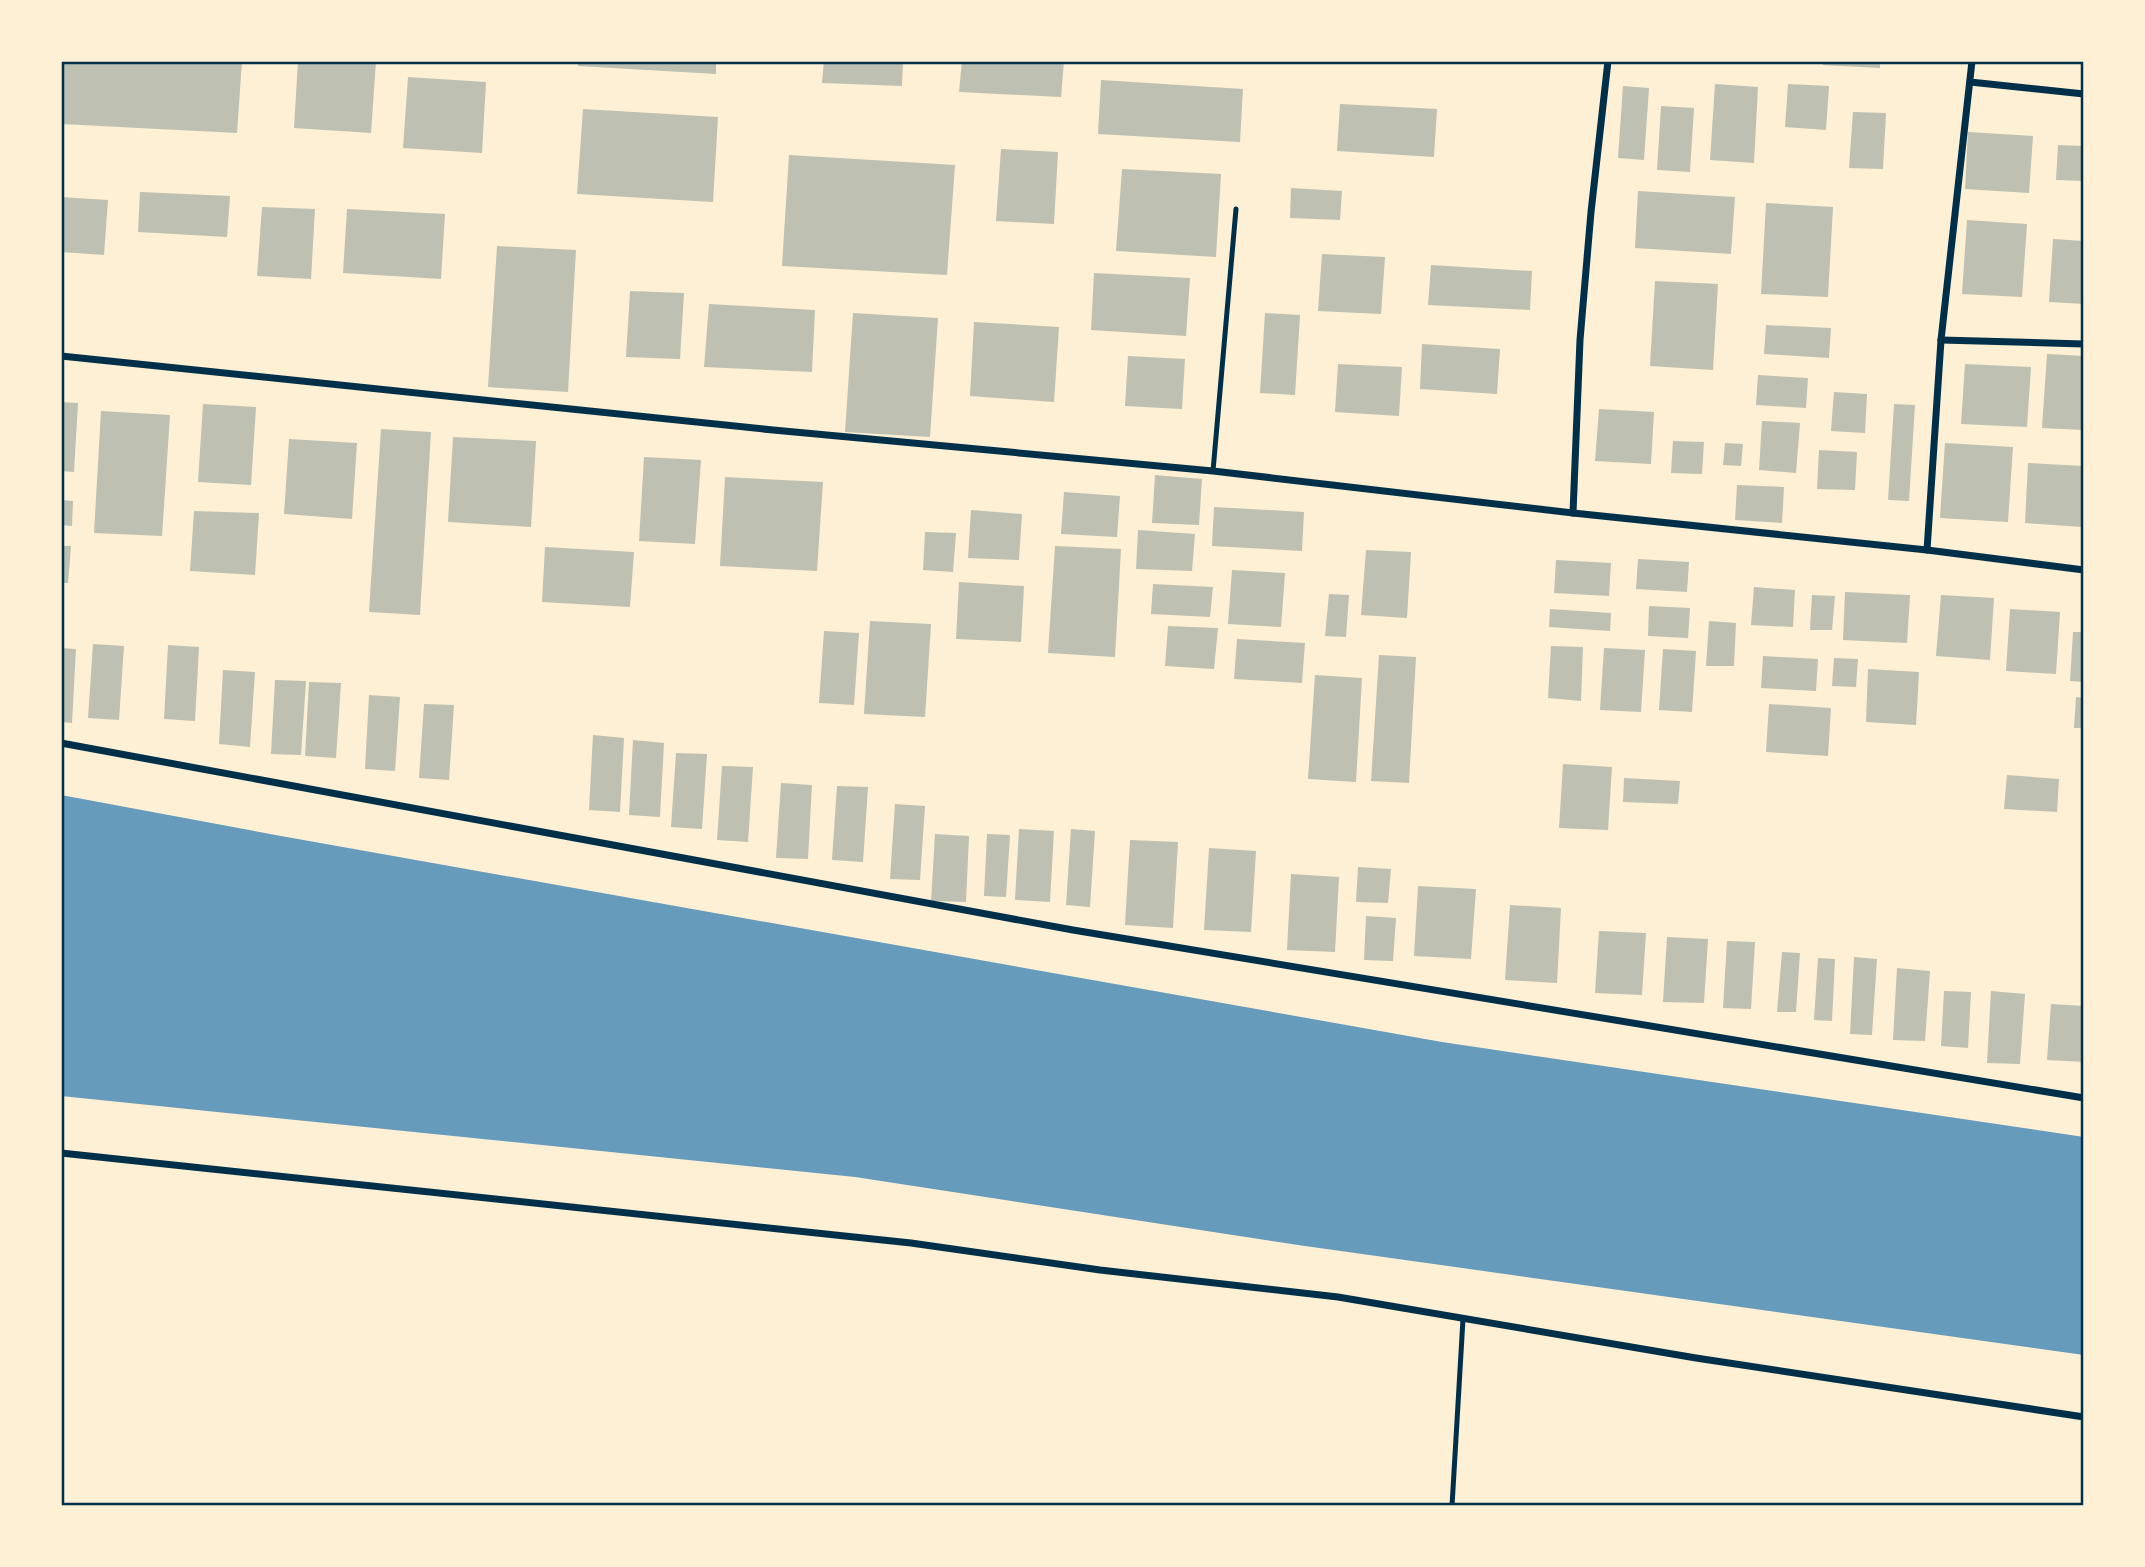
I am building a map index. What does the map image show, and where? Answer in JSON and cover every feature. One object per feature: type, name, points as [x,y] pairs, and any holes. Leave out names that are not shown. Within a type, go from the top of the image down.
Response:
[{"type":"street","points":[[1573,513],[1580,340],[1608,61]]},
{"type":"street","points":[[1927,550],[1941,340],[1972,61]]},
{"type":"street","points":[[1970,82],[2084,94]]},
{"type":"street","points":[[1941,340],[2084,344]]},
{"type":"street","points":[[61,356],[786,432],[1213,471],[1573,513],[1927,550],[2084,570]]},
{"type":"street","points":[[61,743],[1073,930],[2084,1098]]},
{"type":"street","points":[[61,1153],[911,1243],[1100,1270],[1338,1297],[1696,1358],[2084,1417]]},
{"type":"lane","points":[[1213,471],[1236,209]]},
{"type":"lane","points":[[1452,1506],[1463,1319]]},
{"type":"water","points":[[61,795],[1442,1042],[2084,1137],[2084,1355],[1305,1246],[855,1177],[61,1096]]},
{"type":"building","points":[[61,61],[242,61],[237,133],[61,124]]},
{"type":"building","points":[[298,61],[376,61],[371,133],[294,128]]},
{"type":"building","points":[[578,61],[716,61],[716,74],[578,66]]},
{"type":"building","points":[[824,61],[903,61],[902,86],[822,83]]},
{"type":"building","points":[[962,61],[1064,61],[1061,97],[959,92]]},
{"type":"building","points":[[1824,61],[1880,61],[1880,68],[1823,65]]},
{"type":"building","points":[[408,77],[486,82],[482,153],[403,148]]},
{"type":"building","points":[[1101,80],[1243,89],[1240,142],[1098,134]]},
{"type":"building","points":[[1715,84],[1758,87],[1754,163],[1710,160]]},
{"type":"building","points":[[1788,84],[1829,86],[1826,130],[1785,127]]},
{"type":"building","points":[[1623,86],[1649,88],[1644,160],[1618,158]]},
{"type":"building","points":[[1340,104],[1437,109],[1434,157],[1337,151]]},
{"type":"building","points":[[1661,106],[1694,108],[1690,172],[1657,170]]},
{"type":"building","points":[[583,109],[718,117],[713,202],[577,194]]},
{"type":"building","points":[[1853,112],[1886,113],[1883,169],[1849,168]]},
{"type":"building","points":[[1968,132],[2033,136],[2029,193],[1965,189]]},
{"type":"building","points":[[2058,145],[2084,146],[2084,181],[2056,180]]},
{"type":"building","points":[[1001,149],[1058,152],[1054,224],[996,221]]},
{"type":"building","points":[[789,155],[955,165],[947,275],[782,266]]},
{"type":"building","points":[[1122,169],[1221,174],[1216,257],[1116,251]]},
{"type":"building","points":[[1291,188],[1342,191],[1340,220],[1290,218]]},
{"type":"building","points":[[1638,191],[1735,197],[1731,254],[1635,248]]},
{"type":"building","points":[[140,192],[230,196],[227,237],[138,232]]},
{"type":"building","points":[[61,197],[108,200],[104,255],[61,252]]},
{"type":"building","points":[[1766,203],[1833,207],[1828,297],[1761,294]]},
{"type":"building","points":[[262,207],[315,209],[311,279],[257,276]]},
{"type":"building","points":[[347,209],[445,214],[441,279],[343,273]]},
{"type":"building","points":[[1967,220],[2027,224],[2022,297],[1962,294]]},
{"type":"building","points":[[2053,239],[2084,241],[2084,304],[2049,302]]},
{"type":"building","points":[[497,246],[576,250],[568,392],[488,387]]},
{"type":"building","points":[[1322,254],[1385,257],[1381,314],[1318,311]]},
{"type":"building","points":[[1431,265],[1532,271],[1530,310],[1428,305]]},
{"type":"building","points":[[1094,273],[1190,278],[1186,336],[1091,330]]},
{"type":"building","points":[[1655,281],[1718,284],[1713,370],[1650,366]]},
{"type":"building","points":[[630,291],[684,293],[680,359],[626,357]]},
{"type":"building","points":[[709,304],[815,310],[812,372],[704,367]]},
{"type":"building","points":[[853,313],[938,318],[930,437],[845,432]]},
{"type":"building","points":[[1265,313],[1300,315],[1295,395],[1260,393]]},
{"type":"building","points":[[974,322],[1059,327],[1054,402],[970,396]]},
{"type":"building","points":[[1766,325],[1831,328],[1829,358],[1764,354]]},
{"type":"building","points":[[1422,344],[1500,349],[1497,394],[1420,389]]},
{"type":"building","points":[[2047,354],[2084,356],[2084,430],[2042,428]]},
{"type":"building","points":[[1128,356],[1185,359],[1182,409],[1125,406]]},
{"type":"building","points":[[1338,364],[1402,367],[1399,416],[1335,412]]},
{"type":"building","points":[[1965,364],[2031,367],[2027,427],[1961,424]]},
{"type":"building","points":[[1758,375],[1808,378],[1806,408],[1756,405]]},
{"type":"building","points":[[1834,392],[1867,394],[1865,433],[1831,431]]},
{"type":"building","points":[[61,402],[78,403],[74,472],[61,471]]},
{"type":"building","points":[[203,404],[256,407],[251,485],[198,482]]},
{"type":"building","points":[[1894,404],[1915,405],[1909,501],[1888,500]]},
{"type":"building","points":[[1599,409],[1654,412],[1651,464],[1595,461]]},
{"type":"building","points":[[101,411],[170,415],[162,536],[94,533]]},
{"type":"building","points":[[1762,421],[1800,423],[1796,473],[1759,470]]},
{"type":"building","points":[[381,429],[431,432],[420,615],[369,612]]},
{"type":"building","points":[[453,437],[536,441],[531,527],[448,522]]},
{"type":"building","points":[[289,439],[357,443],[352,519],[284,514]]},
{"type":"building","points":[[1673,441],[1704,442],[1702,474],[1671,473]]},
{"type":"building","points":[[1725,443],[1743,444],[1741,466],[1723,465]]},
{"type":"building","points":[[1945,443],[2013,447],[2008,522],[1940,518]]},
{"type":"building","points":[[1819,450],[1857,452],[1855,490],[1817,489]]},
{"type":"building","points":[[644,457],[701,460],[695,544],[639,541]]},
{"type":"building","points":[[2028,463],[2084,466],[2082,527],[2025,523]]},
{"type":"building","points":[[1155,475],[1202,479],[1199,525],[1152,523]]},
{"type":"building","points":[[725,477],[823,482],[817,571],[720,566]]},
{"type":"building","points":[[1737,485],[1784,487],[1782,523],[1735,520]]},
{"type":"building","points":[[1064,492],[1120,496],[1117,537],[1061,534]]},
{"type":"building","points":[[61,500],[73,501],[72,526],[61,525]]},
{"type":"building","points":[[1214,507],[1304,512],[1302,551],[1212,546]]},
{"type":"building","points":[[971,510],[1022,514],[1019,560],[968,558]]},
{"type":"building","points":[[194,511],[259,513],[255,575],[190,571]]},
{"type":"building","points":[[1138,530],[1195,534],[1192,571],[1136,569]]},
{"type":"building","points":[[925,532],[956,533],[953,572],[923,570]]},
{"type":"building","points":[[61,546],[71,546],[68,583],[61,583]]},
{"type":"building","points":[[1055,546],[1121,549],[1115,657],[1048,653]]},
{"type":"building","points":[[545,547],[634,552],[630,607],[542,602]]},
{"type":"building","points":[[1366,550],[1411,552],[1407,618],[1361,615]]},
{"type":"building","points":[[1638,559],[1689,562],[1687,592],[1636,589]]},
{"type":"building","points":[[1556,560],[1611,563],[1609,596],[1554,593]]},
{"type":"building","points":[[1232,570],[1285,573],[1281,627],[1228,624]]},
{"type":"building","points":[[959,582],[1024,586],[1021,642],[956,639]]},
{"type":"building","points":[[1153,584],[1213,587],[1210,617],[1151,614]]},
{"type":"building","points":[[1754,587],[1795,590],[1793,627],[1751,625]]},
{"type":"building","points":[[1845,592],[1910,595],[1907,643],[1843,640]]},
{"type":"building","points":[[1329,594],[1349,595],[1346,637],[1325,636]]},
{"type":"building","points":[[1812,595],[1835,596],[1832,630],[1810,630]]},
{"type":"building","points":[[1941,595],[1994,598],[1990,660],[1936,656]]},
{"type":"building","points":[[1649,606],[1690,608],[1688,638],[1648,636]]},
{"type":"building","points":[[1550,609],[1611,613],[1610,631],[1549,627]]},
{"type":"building","points":[[2010,609],[2060,612],[2056,674],[2006,671]]},
{"type":"building","points":[[870,621],[931,624],[925,717],[864,714]]},
{"type":"building","points":[[1709,621],[1736,623],[1734,666],[1706,666]]},
{"type":"building","points":[[1168,626],[1218,628],[1214,669],[1165,666]]},
{"type":"building","points":[[824,631],[859,633],[854,705],[819,703]]},
{"type":"building","points":[[2073,632],[2084,632],[2084,682],[2070,681]]},
{"type":"building","points":[[1237,639],[1305,643],[1302,683],[1234,679]]},
{"type":"building","points":[[93,644],[124,646],[119,720],[88,718]]},
{"type":"building","points":[[168,645],[199,647],[195,721],[164,719]]},
{"type":"building","points":[[1551,646],[1583,647],[1581,701],[1548,698]]},
{"type":"building","points":[[61,648],[76,649],[72,723],[61,722]]},
{"type":"building","points":[[1604,648],[1645,650],[1641,712],[1600,710]]},
{"type":"building","points":[[1663,649],[1696,651],[1692,712],[1659,710]]},
{"type":"building","points":[[1379,655],[1416,657],[1409,783],[1371,781]]},
{"type":"building","points":[[1763,656],[1818,659],[1816,691],[1761,688]]},
{"type":"building","points":[[1834,658],[1858,659],[1856,687],[1832,686]]},
{"type":"building","points":[[1868,669],[1919,672],[1916,725],[1866,722]]},
{"type":"building","points":[[223,670],[255,672],[250,747],[219,744]]},
{"type":"building","points":[[1315,675],[1362,678],[1356,782],[1308,779]]},
{"type":"building","points":[[275,680],[306,681],[301,755],[271,754]]},
{"type":"building","points":[[309,682],[341,683],[336,758],[305,756]]},
{"type":"building","points":[[369,695],[400,697],[395,771],[365,769]]},
{"type":"building","points":[[2076,697],[2084,698],[2084,728],[2074,728]]},
{"type":"building","points":[[424,704],[454,705],[449,780],[419,778]]},
{"type":"building","points":[[1769,704],[1831,708],[1828,756],[1766,752]]},
{"type":"building","points":[[593,735],[624,738],[620,812],[589,810]]},
{"type":"building","points":[[633,740],[664,743],[660,817],[629,815]]},
{"type":"building","points":[[676,753],[707,754],[702,829],[671,827]]},
{"type":"building","points":[[1563,764],[1612,767],[1608,830],[1559,828]]},
{"type":"building","points":[[722,766],[753,767],[748,842],[717,840]]},
{"type":"building","points":[[2007,775],[2059,779],[2057,812],[2004,809]]},
{"type":"building","points":[[1624,778],[1680,781],[1678,804],[1623,802]]},
{"type":"building","points":[[781,783],[812,785],[808,859],[776,858]]},
{"type":"building","points":[[837,786],[868,787],[863,862],[832,860]]},
{"type":"building","points":[[895,804],[925,806],[920,880],[890,879]]},
{"type":"building","points":[[1019,829],[1054,831],[1050,902],[1015,900]]},
{"type":"building","points":[[1071,829],[1095,831],[1090,907],[1066,905]]},
{"type":"building","points":[[935,834],[969,836],[966,902],[931,901]]},
{"type":"building","points":[[987,834],[1010,835],[1006,897],[984,896]]},
{"type":"building","points":[[1130,840],[1178,842],[1173,928],[1125,925]]},
{"type":"building","points":[[1209,848],[1256,851],[1251,932],[1204,930]]},
{"type":"building","points":[[1358,867],[1391,869],[1388,903],[1356,902]]},
{"type":"building","points":[[1291,874],[1339,877],[1335,952],[1287,950]]},
{"type":"building","points":[[1418,886],[1476,889],[1471,959],[1414,956]]},
{"type":"building","points":[[1510,905],[1561,908],[1557,983],[1505,980]]},
{"type":"building","points":[[1366,916],[1396,918],[1393,961],[1364,960]]},
{"type":"building","points":[[1599,931],[1646,933],[1642,995],[1595,993]]},
{"type":"building","points":[[1667,937],[1708,939],[1704,1003],[1663,1002]]},
{"type":"building","points":[[1727,941],[1755,942],[1751,1009],[1723,1008]]},
{"type":"building","points":[[1782,952],[1800,953],[1796,1012],[1777,1012]]},
{"type":"building","points":[[1854,957],[1877,959],[1872,1035],[1850,1034]]},
{"type":"building","points":[[1818,958],[1835,959],[1832,1021],[1814,1020]]},
{"type":"building","points":[[1897,968],[1930,971],[1925,1041],[1893,1040]]},
{"type":"building","points":[[1944,991],[1971,992],[1968,1048],[1941,1046]]},
{"type":"building","points":[[1991,991],[2025,994],[2020,1064],[1987,1063]]},
{"type":"building","points":[[2051,1004],[2084,1006],[2084,1062],[2047,1060]]}]
